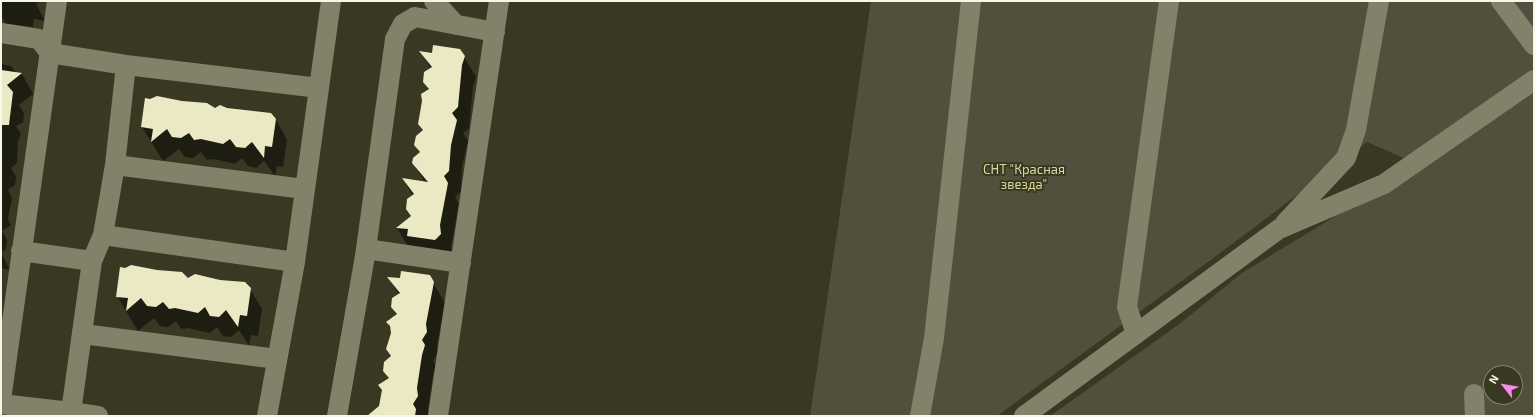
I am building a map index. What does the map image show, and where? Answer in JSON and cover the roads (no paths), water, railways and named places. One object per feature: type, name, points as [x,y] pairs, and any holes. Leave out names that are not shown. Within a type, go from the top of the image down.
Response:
[{"type":"lane","points":[[1,400],[57,1]]},
{"type":"lane","points":[[267,416],[295,262],[331,1]]},
{"type":"lane","points":[[434,1],[456,25]]},
{"type":"lane","points":[[438,416],[499,1]]},
{"type":"lane","points":[[920,416],[934,338],[971,1]]},
{"type":"lane","points":[[1136,334],[1127,307],[1169,1]]},
{"type":"lane","points":[[1024,416],[1279,229],[1346,158],[1356,130],[1380,1]]},
{"type":"lane","points":[[1501,1],[1534,45]]},
{"type":"lane","points":[[337,416],[366,249],[395,39],[403,24],[415,17],[495,32]]},
{"type":"lane","points":[[1,33],[39,39],[50,53],[126,65],[319,88]]},
{"type":"lane","points":[[71,412],[92,261],[103,235],[115,165],[126,65]]},
{"type":"lane","points":[[1279,229],[1384,184],[1534,80]]},
{"type":"lane","points":[[115,165],[304,189]]},
{"type":"lane","points":[[103,235],[295,262]]},
{"type":"lane","points":[[366,249],[461,263]]},
{"type":"lane","points":[[21,251],[92,261]]},
{"type":"lane","points":[[83,334],[277,359]]},
{"type":"lane","points":[[1474,394],[1475,416]]},
{"type":"lane","points":[[1,404],[98,416]]},
{"type":"park label","name":"СНТ \"Красная звезда\"","points":[[1024,178]]}]
